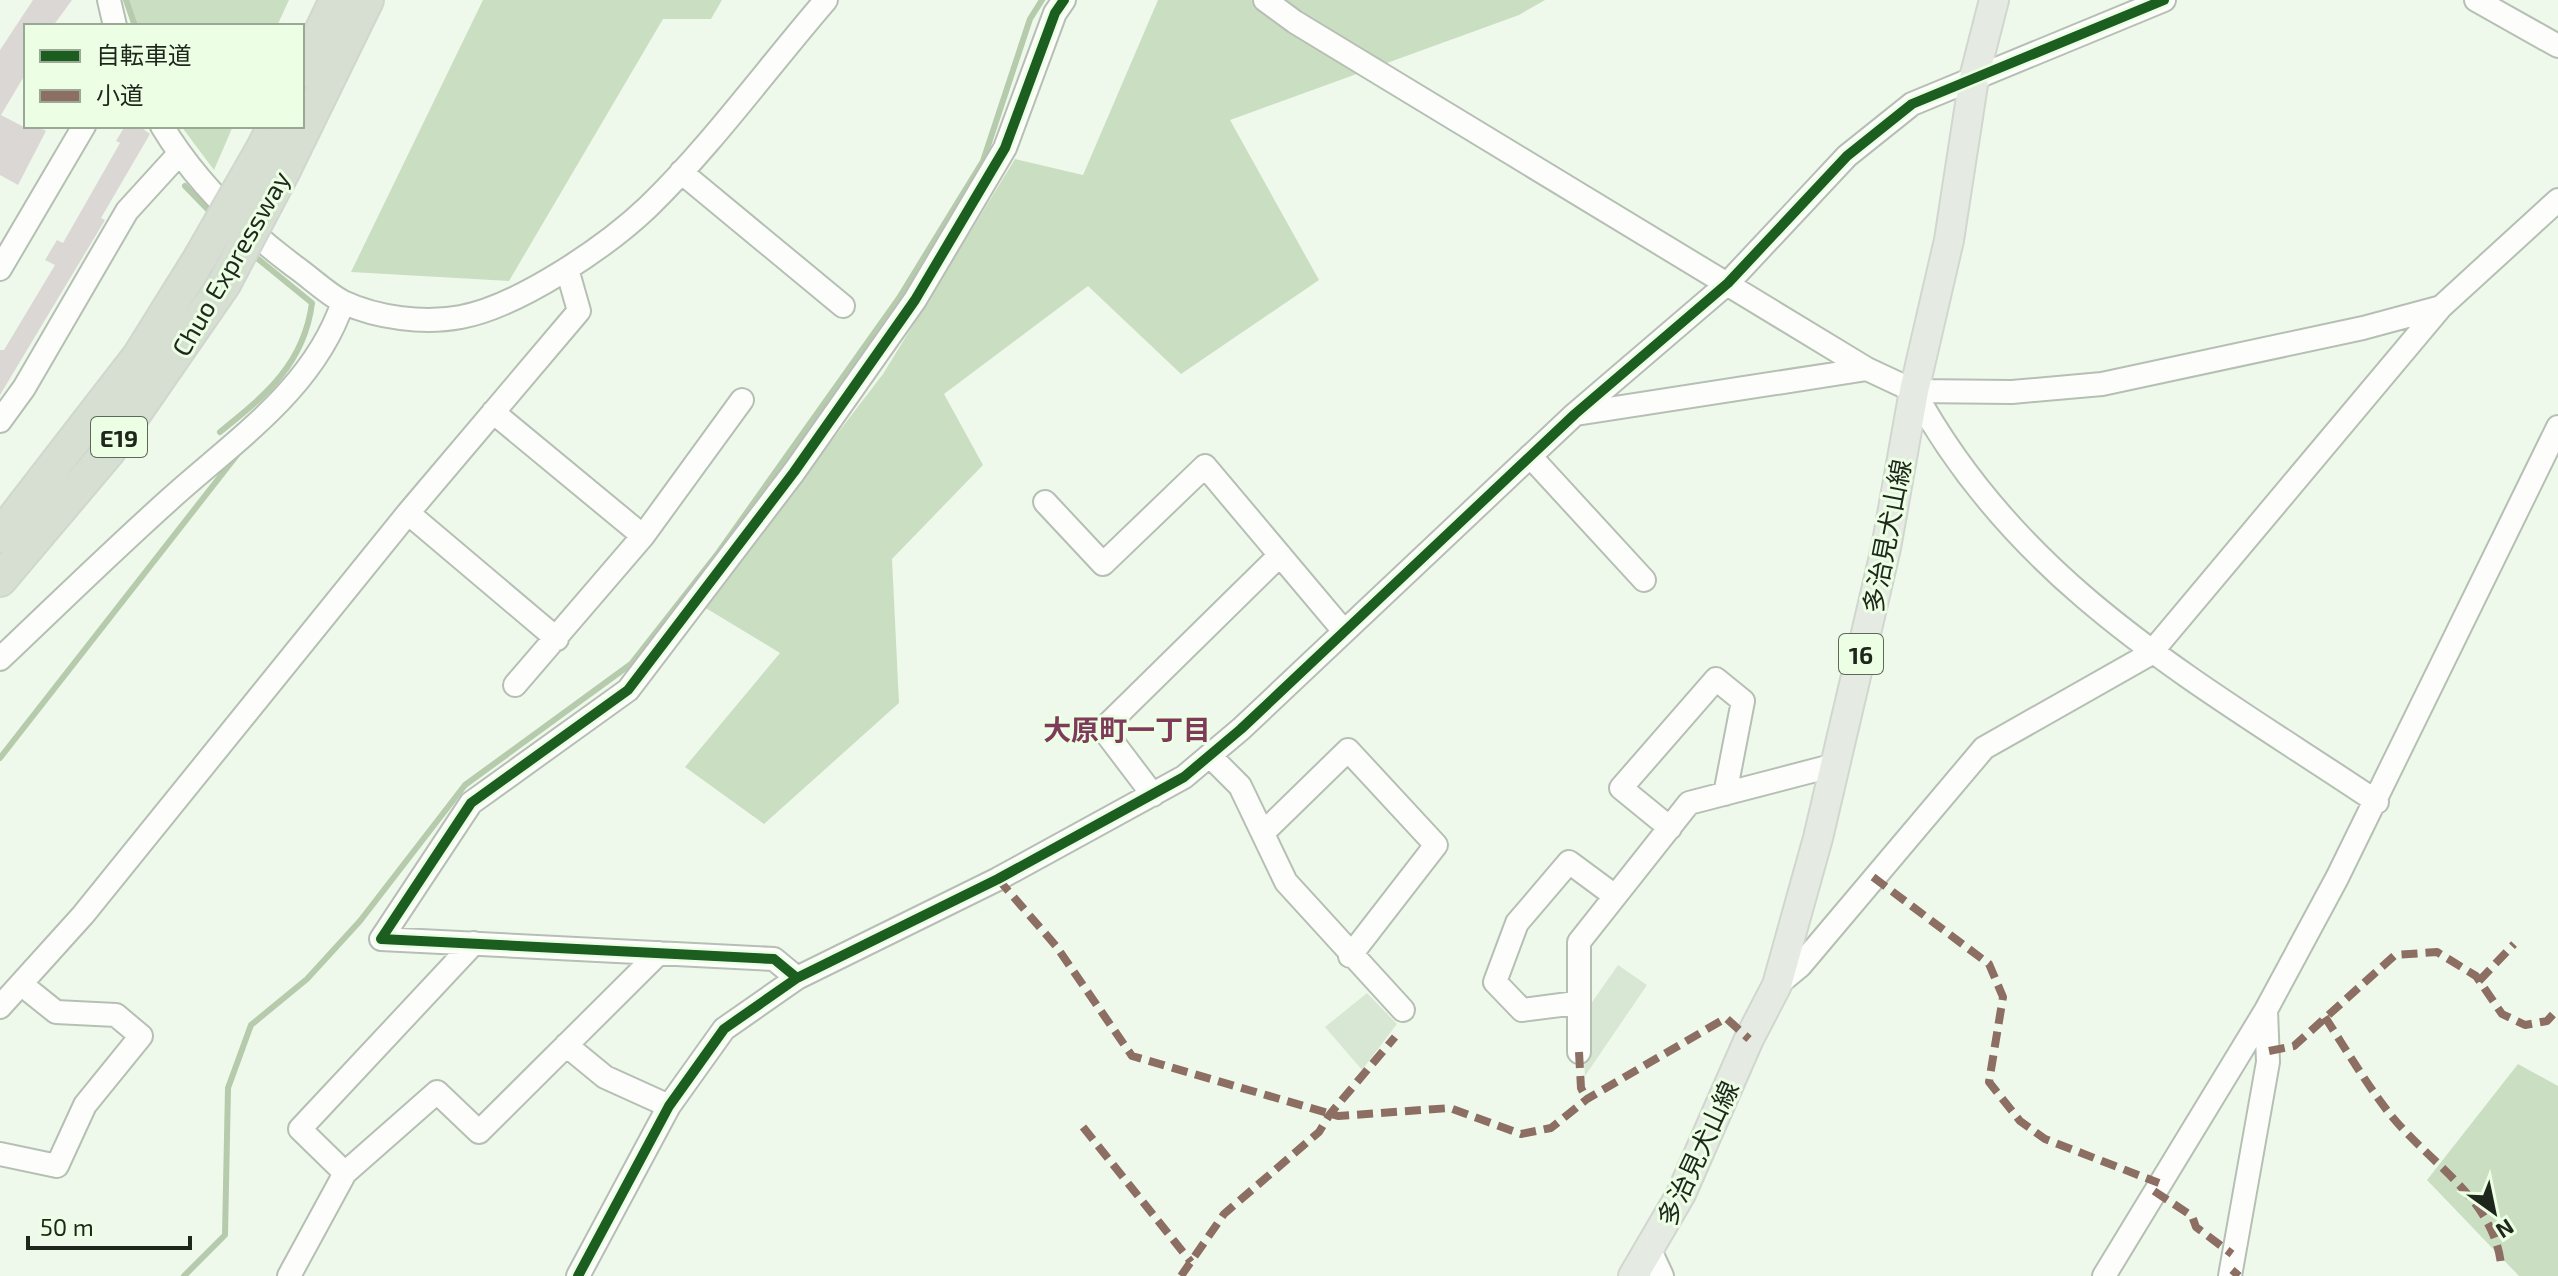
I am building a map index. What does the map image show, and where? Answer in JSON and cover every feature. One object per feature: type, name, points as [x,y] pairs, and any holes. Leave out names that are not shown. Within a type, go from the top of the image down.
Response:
[{"type":"highway","points":[[304,67],[336,0]]},
{"type":"highway","name":"Chuo Expressway","points":[[304,100],[367,0]]},
{"type":"highway","name":"Chuo Expressway","points":[[0,536],[139,356],[287,128]]},
{"type":"highway","name":"Chuo Expressway","points":[[0,580],[108,452],[224,284],[274,148]]},
{"type":"main road","name":"多治見犬山線","points":[[1633,1276],[1681,1194],[1749,1039],[1777,985],[1835,765],[1886,548],[1914,391],[1949,240],[1974,78],[1994,0]]},
{"type":"street","points":[[109,0],[115,24]]},
{"type":"street","points":[[163,128],[178,155],[272,249],[343,302],[405,320],[462,317],[509,300],[567,269],[647,208],[826,0]]},
{"type":"street","points":[[797,978],[774,959],[381,939],[471,803],[628,690],[794,472],[915,300],[1005,148],[1055,13],[1064,0]]},
{"type":"street","points":[[1265,0],[1295,22],[1867,369],[1914,391],[2012,392],[2102,384],[2363,328],[2441,307]]},
{"type":"street","points":[[578,1276],[669,1106],[724,1029],[797,978],[998,879],[1184,777],[1575,414],[1728,283],[1847,156],[1912,104],[2164,0]]},
{"type":"street","points":[[2476,0],[2558,46]]},
{"type":"street","points":[[0,269],[83,128]]},
{"type":"street","points":[[0,421],[24,388],[127,211],[178,155]]},
{"type":"street","points":[[681,172],[843,306]]},
{"type":"street","points":[[1777,985],[1800,966],[1984,748],[2150,654],[2441,307],[2558,200]]},
{"type":"street","points":[[0,1007],[83,915],[408,513],[579,311],[567,269]]},
{"type":"street","points":[[0,659],[168,501],[277,404],[308,369],[333,331],[343,302]]},
{"type":"street","points":[[1575,414],[1867,369]]},
{"type":"street","points":[[1914,391],[1963,471],[2063,582],[2150,654],[2377,802]]},
{"type":"street","points":[[515,685],[643,536],[742,400]]},
{"type":"street","points":[[493,412],[643,536]]},
{"type":"street","points":[[2104,1276],[2266,1010],[2377,802],[2558,427]]},
{"type":"street","points":[[1530,456],[1644,580]]},
{"type":"street","points":[[1045,502],[1103,564],[1205,466],[1343,630]]},
{"type":"street","points":[[408,513],[557,639]]},
{"type":"street","points":[[1153,795],[1103,729],[1280,555]]},
{"type":"street","points":[[1670,828],[1621,788],[1716,679],[1743,701],[1725,794]]},
{"type":"street","points":[[1263,833],[1348,750],[1436,845],[1350,956]]},
{"type":"street","points":[[1210,756],[1240,786],[1286,882],[1350,956],[1403,1010]]},
{"type":"street","points":[[1579,1052],[1576,1003],[1579,942],[1689,803],[1835,765]]},
{"type":"street","points":[[1576,1003],[1522,1010],[1495,982],[1517,923],[1569,862],[1615,896]]},
{"type":"street","points":[[345,1173],[300,1129],[474,943]]},
{"type":"street","points":[[289,1276],[345,1173],[437,1092],[479,1132],[659,953]]},
{"type":"street","points":[[0,1154],[57,1166],[85,1105],[141,1036],[116,1015],[56,1012],[21,984]]},
{"type":"street","points":[[2230,1276],[2268,1062],[2266,1010]]},
{"type":"street","points":[[566,1045],[605,1077],[669,1106]]},
{"type":"street","points":[[1650,1250],[1662,1276]]},
{"type":"green space","points":[[127,0],[289,0],[278,24],[135,24]]},
{"type":"green space","points":[[483,0],[722,0],[711,19],[663,19],[509,281],[351,272]]},
{"type":"green space","points":[[1158,0],[1545,0],[1519,15],[1230,120],[1319,280],[1181,374],[1088,286],[944,394],[983,465],[892,559],[899,703],[764,824],[685,767],[780,653],[704,607],[883,374],[1015,159],[1083,175]]},
{"type":"green space","points":[[182,128],[232,128],[214,170]]},
{"type":"green space","points":[[1618,965],[1647,985],[1585,1076],[1581,1018]]},
{"type":"green space","points":[[1367,993],[1397,1024],[1362,1070],[1325,1027]]},
{"type":"green space","points":[[2518,1064],[2558,1086],[2558,1276],[2519,1276],[2427,1180]]},
{"type":"building","points":[[33,0],[72,0],[54,24],[24,24],[24,76],[1,115],[24,128],[46,131],[18,185],[0,175],[0,50]]},
{"type":"building","points":[[124,128],[142,128],[150,134],[101,218],[105,220],[0,395],[0,350],[4,350],[55,265],[45,260],[57,240],[63,243],[120,143],[116,141]]},
{"type":"waterway","points":[[126,0],[134,24]]},
{"type":"waterway","points":[[184,1276],[225,1235],[228,1088],[251,1025],[307,979],[360,921],[465,785],[631,664],[718,553],[899,298],[983,161],[1030,19],[1042,0]]},
{"type":"waterway","points":[[185,186],[213,215]]},
{"type":"waterway","points":[[220,432],[253,405],[292,361],[308,325],[312,303],[252,254]]},
{"type":"waterway","points":[[0,758],[237,455]]},
{"type":"marked path","points":[[1873,877],[1989,964],[2003,997],[1989,1082],[2020,1121],[2045,1139],[2159,1183]]},
{"type":"marked path","points":[[998,879],[1056,946],[1132,1056],[1338,1116],[1450,1108],[1521,1134],[1551,1128],[1587,1099],[1726,1018],[1749,1039]]},
{"type":"marked path","points":[[2479,981],[2514,944]]},
{"type":"marked path","points":[[2269,1051],[2294,1046],[2395,955],[2437,952],[2476,976],[2502,1014],[2525,1025],[2547,1021],[2558,1009]]},
{"type":"marked path","points":[[2325,1017],[2386,1109],[2455,1180],[2485,1218],[2501,1264]]},
{"type":"marked path","points":[[1181,1276],[1224,1214],[1319,1132],[1330,1114],[1395,1037]]},
{"type":"marked path","points":[[1579,1052],[1581,1088],[1587,1099]]},
{"type":"marked path","points":[[1083,1127],[1191,1262]]},
{"type":"marked path","points":[[2154,1191],[2192,1216],[2196,1227],[2232,1254]]},
{"type":"marked path","points":[[2232,1270],[2239,1276]]},
{"type":"cycle path","points":[[797,978],[774,959],[381,939],[471,803],[628,690],[794,472],[915,300],[1005,148],[1055,13],[1064,0]]},
{"type":"cycle path","points":[[578,1276],[669,1106],[724,1029],[797,978],[998,879],[1184,777],[1241,729],[1575,414],[1728,283],[1847,156],[1912,104],[2164,0]]},
{"type":"district","name":"大原町一丁目","points":[[1127,729]]}]
